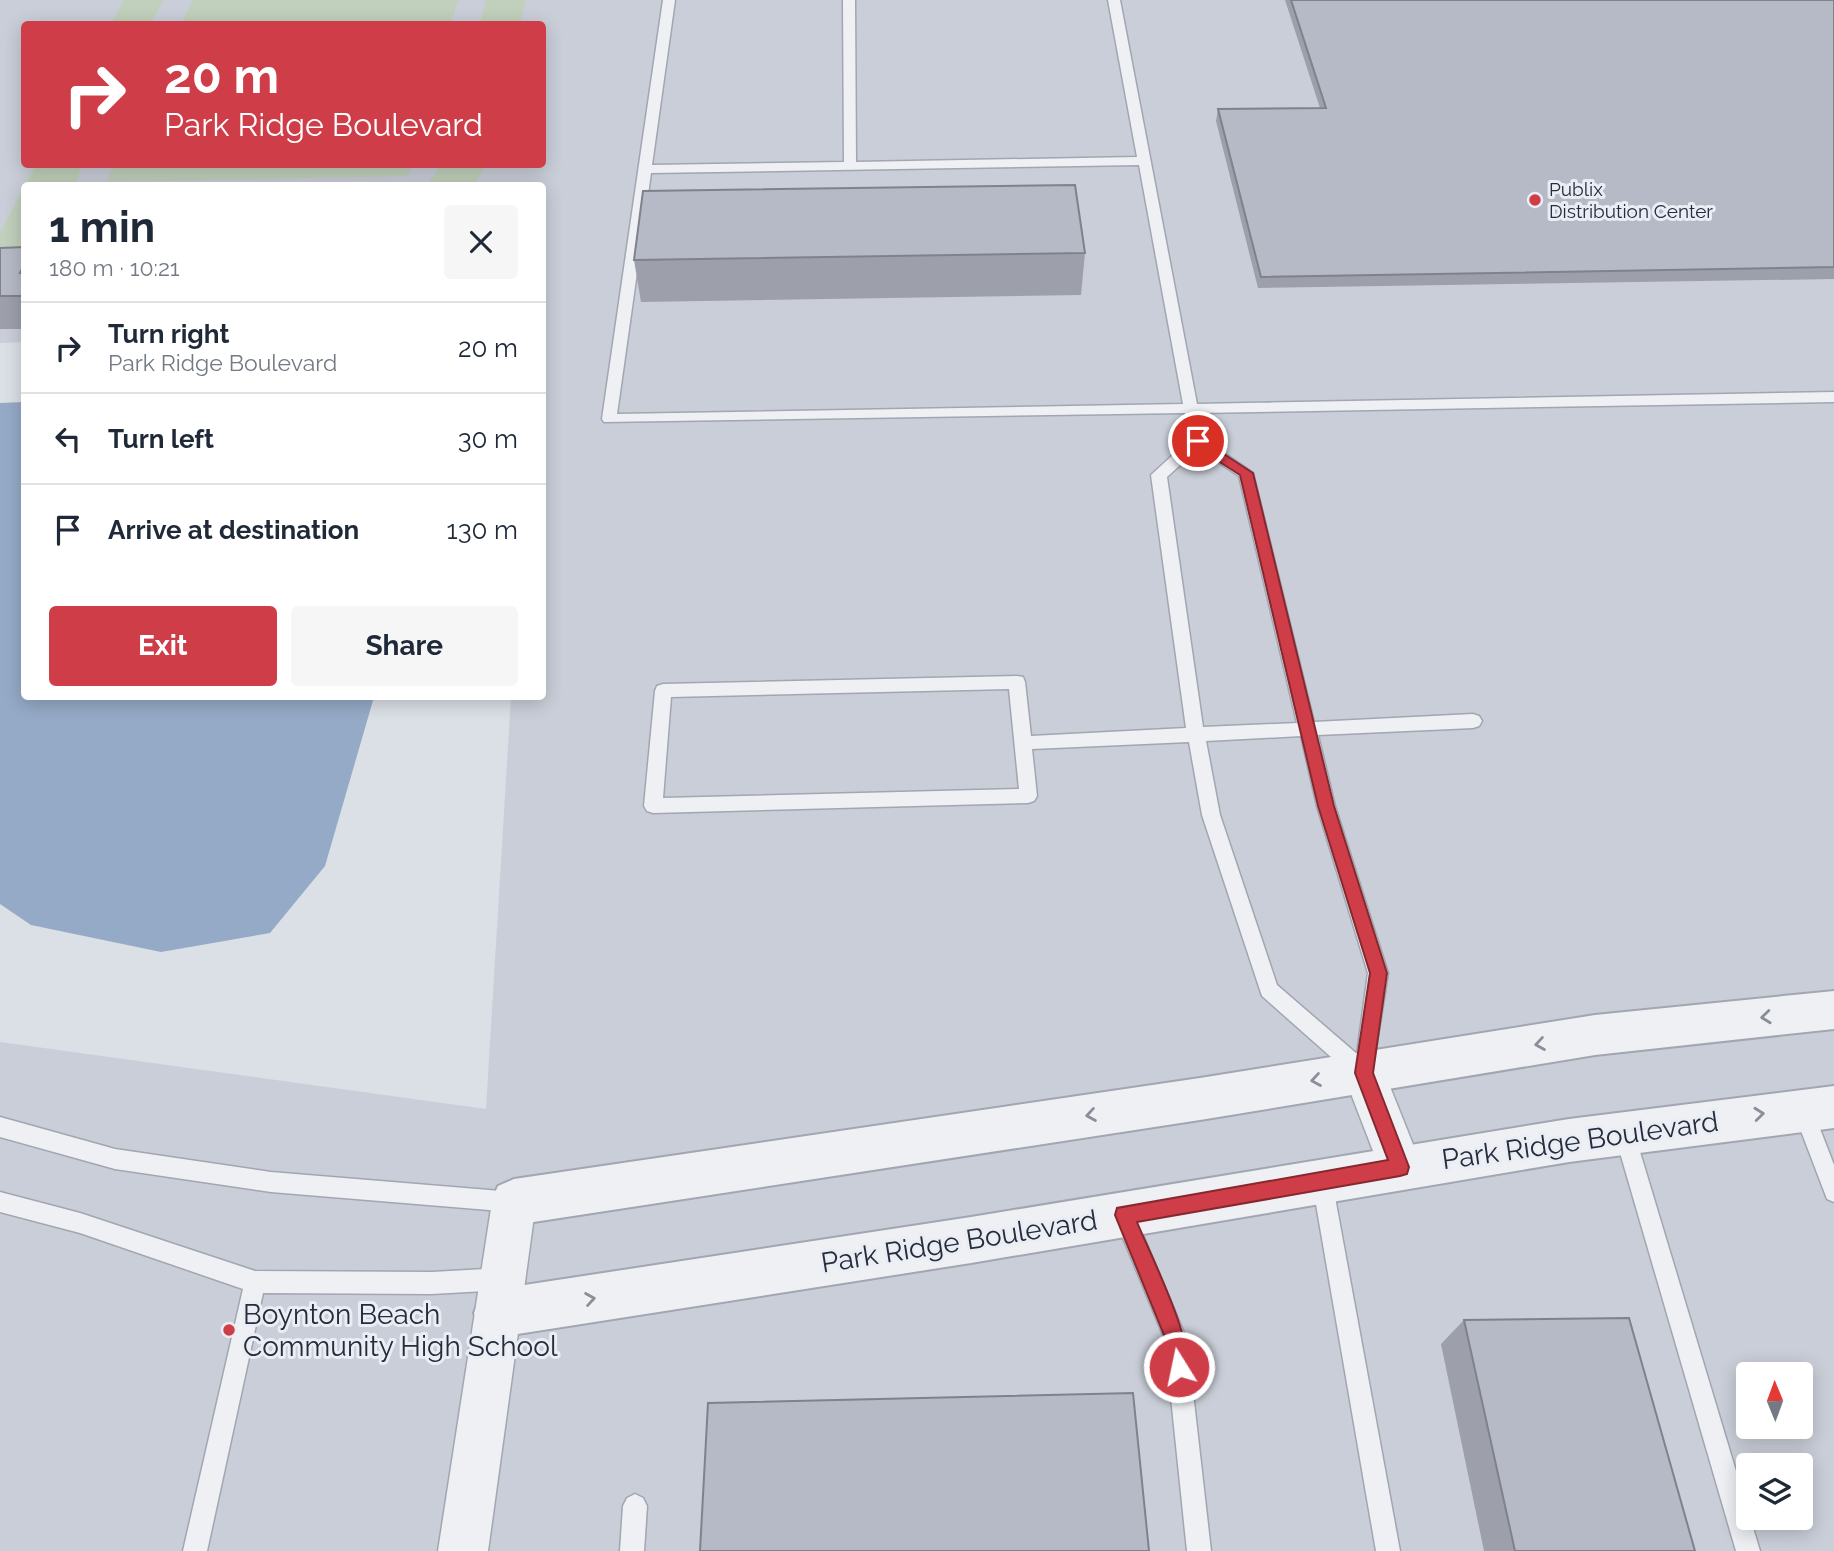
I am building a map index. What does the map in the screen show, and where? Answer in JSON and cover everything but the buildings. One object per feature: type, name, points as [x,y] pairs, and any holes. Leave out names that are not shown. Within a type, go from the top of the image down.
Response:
[{"type":"street","points":[[463,1551],[514,1202],[1364,1073],[1595,1035],[1834,1010]]},
{"type":"street","points":[[1364,1073],[1400,1167]]},
{"type":"street","name":"Park Ridge Boulevard","points":[[501,1296],[1124,1215],[1400,1167],[1624,1132],[1819,1108]]},
{"type":"lane","points":[[669,0],[609,419],[1834,397]]},
{"type":"lane","points":[[849,0],[850,166]]},
{"type":"lane","points":[[1114,0],[1198,441],[1246,473],[1326,806],[1378,973],[1364,1073]]},
{"type":"lane","points":[[645,169],[1145,161]]},
{"type":"lane","points":[[1198,441],[1159,475],[1196,735],[1211,815],[1269,990],[1364,1073]]},
{"type":"lane","points":[[1017,682],[1023,743],[1028,796],[653,806],[663,691],[1017,682]]},
{"type":"lane","points":[[1023,743],[1473,721]]},
{"type":"lane","points":[[1819,1108],[1834,1192]]},
{"type":"lane","points":[[0,1127],[115,1159],[271,1182],[514,1202]]},
{"type":"lane","points":[[1624,1132],[1748,1551]]},
{"type":"lane","points":[[1321,1181],[1388,1551]]},
{"type":"lane","points":[[0,1202],[80,1223],[255,1282],[432,1283],[501,1296]]},
{"type":"lane","points":[[1124,1215],[1176,1340],[1199,1551]]},
{"type":"lane","points":[[195,1551],[255,1282]]},
{"type":"lane","points":[[632,1551],[635,1506]]},
{"type":"shaded area","points":[[0,0],[1834,0],[1834,1551],[0,1551],[0,1042],[486,1109],[511,700],[546,700],[546,182],[21,182],[21,342],[0,343]]},
{"type":"green space","points":[[124,0],[163,0],[152,21],[113,21]]},
{"type":"green space","points":[[193,0],[458,0],[452,21],[182,21]]},
{"type":"green space","points":[[486,0],[526,0],[521,21],[481,21]]},
{"type":"green space","points":[[34,168],[80,168],[77,182],[27,182]]},
{"type":"green space","points":[[112,168],[411,168],[408,176],[106,182]]},
{"type":"green space","points":[[439,168],[484,168],[476,182],[429,182]]},
{"type":"green space","points":[[21,193],[21,249],[0,249],[0,233]]},
{"type":"water","points":[[21,402],[21,700],[373,700],[325,866],[270,933],[161,952],[31,925],[0,904],[0,403]]},
{"type":"place","name":"Publix Distribution Center","points":[[1535,200]]},
{"type":"place","name":"Boynton Beach Community High School","points":[[229,1330]]},
{"type":"route","points":[[1179,1367],[1176,1340],[1124,1215],[1400,1167],[1364,1073],[1378,973],[1326,806],[1246,473],[1198,441]]}]
